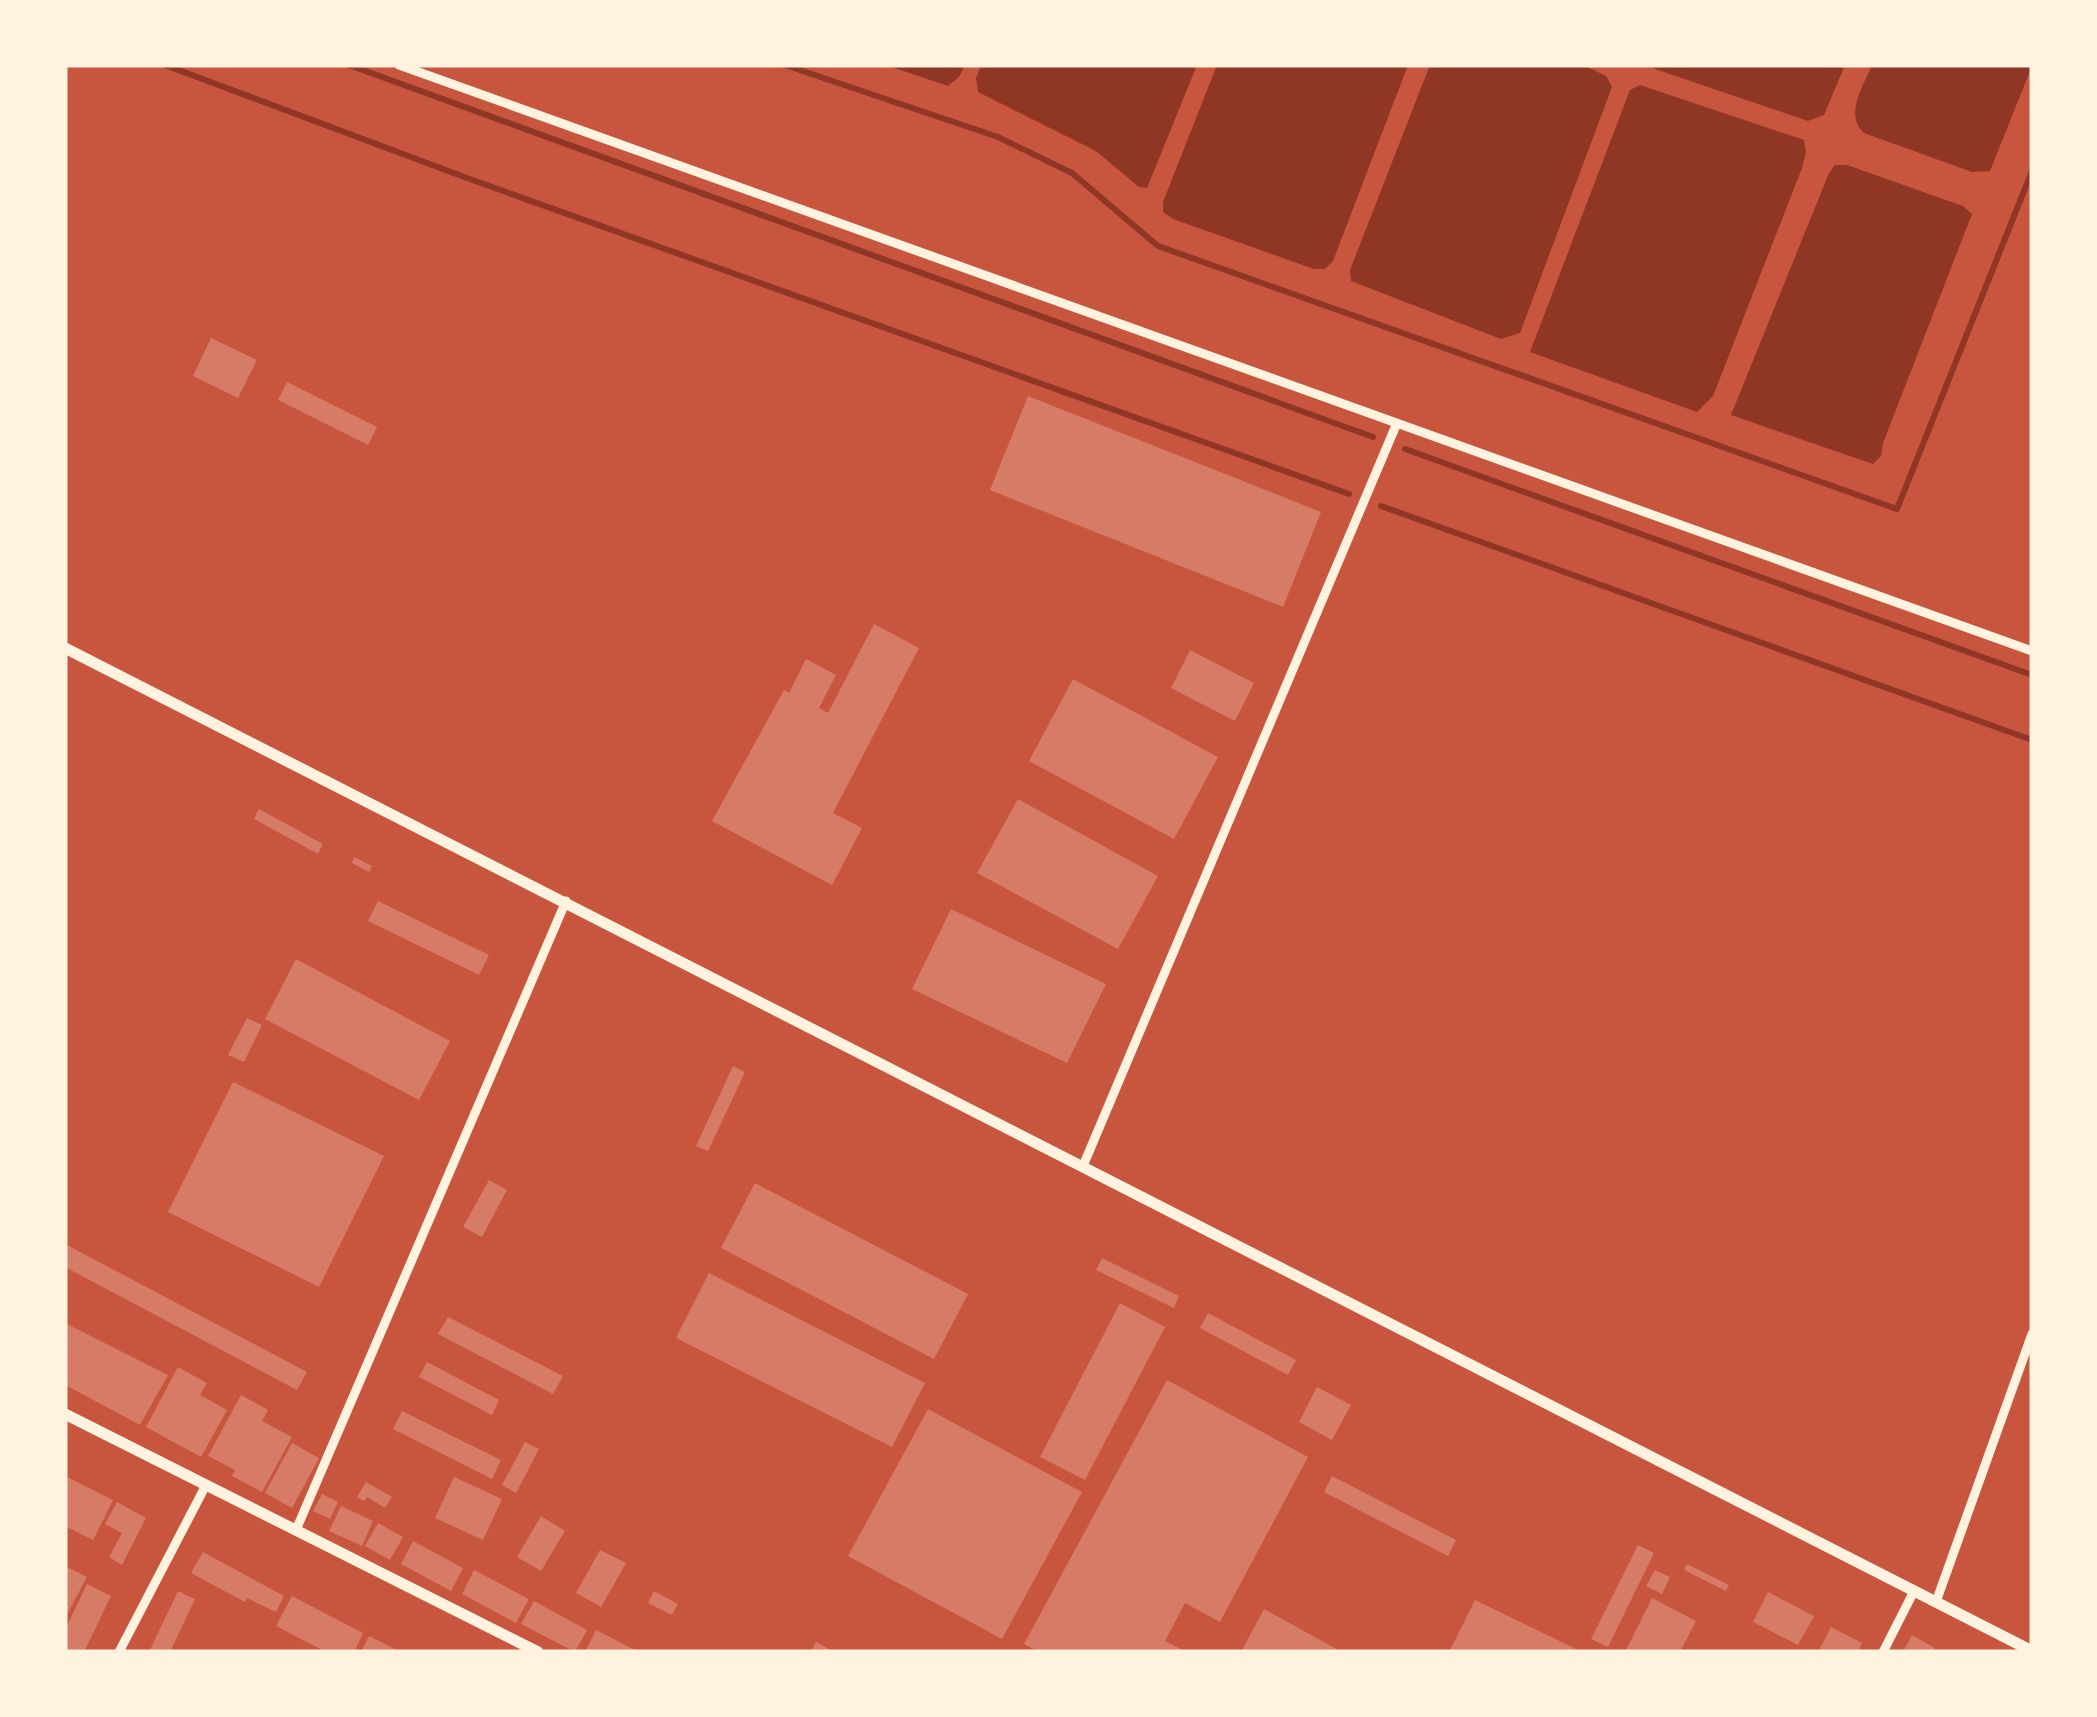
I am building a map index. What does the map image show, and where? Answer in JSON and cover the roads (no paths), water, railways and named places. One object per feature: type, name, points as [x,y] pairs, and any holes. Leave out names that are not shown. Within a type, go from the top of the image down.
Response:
[{"type":"street","points":[[399,65],[2032,651]]},
{"type":"street","points":[[1083,1166],[1397,423]]},
{"type":"street","points":[[65,648],[2032,1651]]},
{"type":"street","points":[[296,1530],[566,901]]},
{"type":"street","points":[[1936,1602],[2032,1334]]},
{"type":"street","points":[[65,1414],[538,1652]]},
{"type":"street","points":[[119,1652],[206,1485]]},
{"type":"street","points":[[1883,1652],[1914,1591]]},
{"type":"waterway","points":[[165,65],[467,178],[1349,494]]},
{"type":"waterway","points":[[349,65],[1373,437]]},
{"type":"waterway","points":[[785,65],[998,137],[1072,173],[1158,246],[1897,509],[2032,171]]},
{"type":"waterway","points":[[1405,449],[2032,675]]},
{"type":"waterway","points":[[1381,506],[2032,740]]}]
